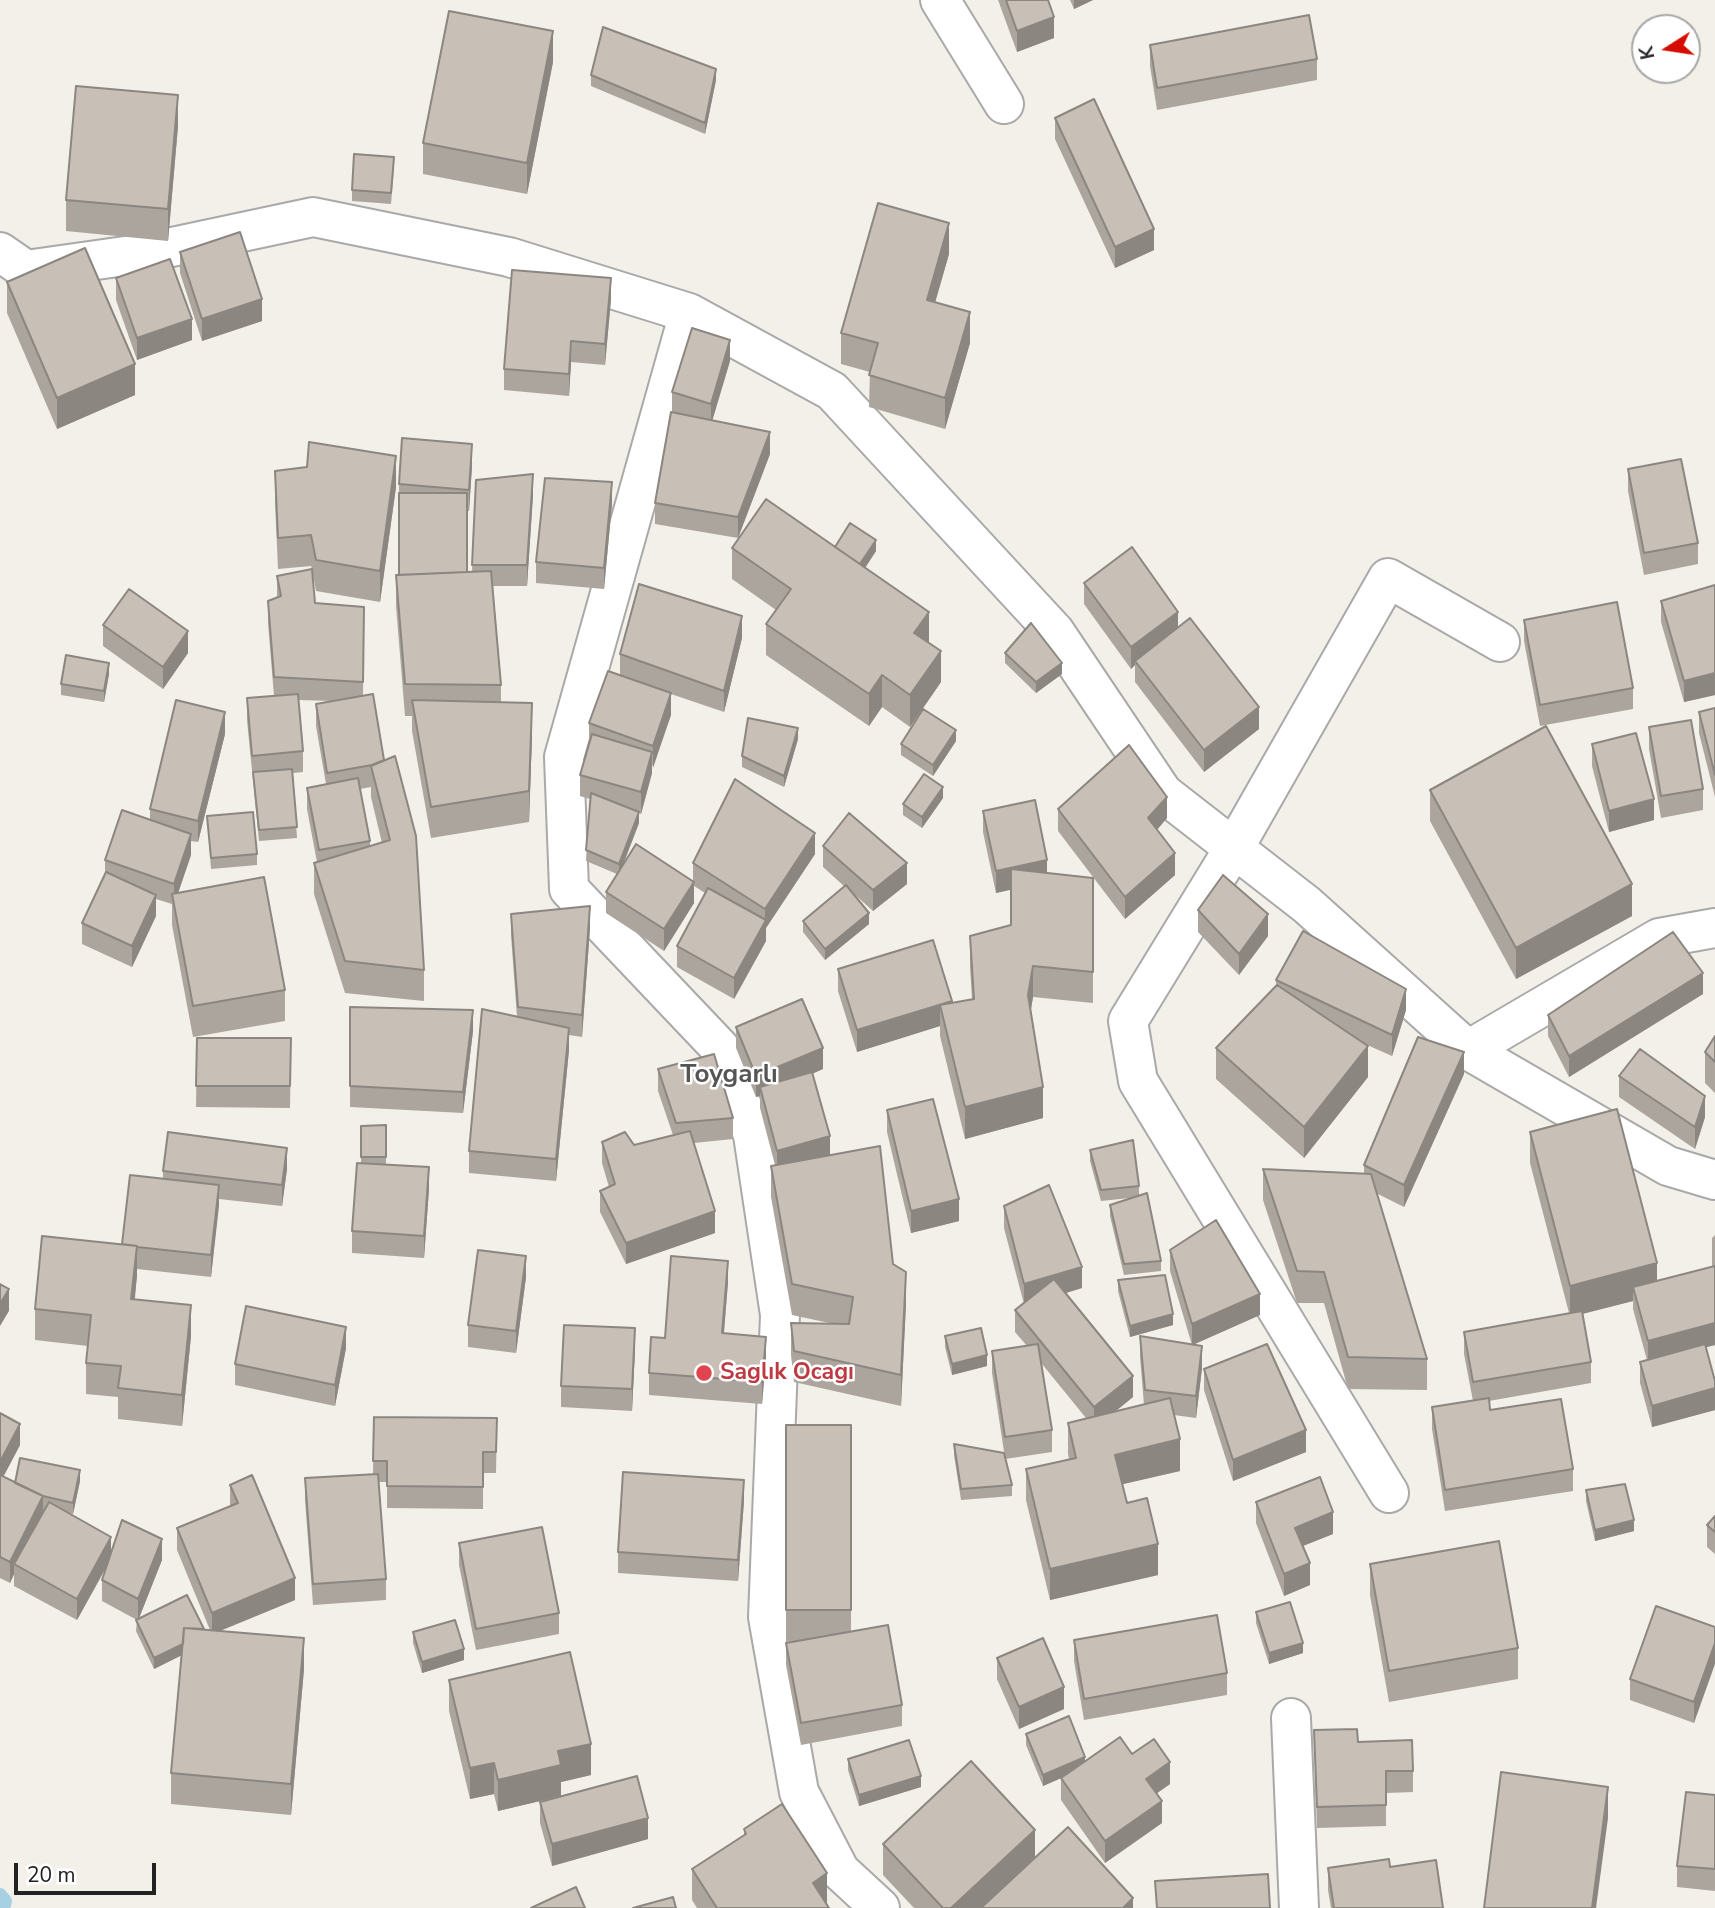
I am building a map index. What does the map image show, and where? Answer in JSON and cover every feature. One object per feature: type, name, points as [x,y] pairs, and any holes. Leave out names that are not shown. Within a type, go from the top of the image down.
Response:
[{"type":"street","points":[[940,0],[1004,104]]},
{"type":"street","points":[[0,252],[26,270],[139,254],[313,217],[509,257],[689,313],[832,391],[1055,632],[1163,793],[1307,905],[1468,1050],[1668,1166],[1715,1180]]},
{"type":"street","points":[[689,313],[564,757],[569,889],[720,1048],[752,1135],[780,1315],[768,1617],[799,1792],[840,1871],[880,1908]]},
{"type":"street","points":[[1389,1493],[1138,1081],[1128,1021],[1234,848],[1388,578],[1500,642]]},
{"type":"street","points":[[1468,1050],[1659,938],[1715,928]]},
{"type":"street","points":[[1291,1718],[1299,1908]]},
{"type":"building","points":[[1006,0],[1048,0],[1054,17],[1017,31]]},
{"type":"building","points":[[449,11],[553,31],[527,163],[423,143]]},
{"type":"building","points":[[1309,15],[1317,59],[1157,88],[1150,45]]},
{"type":"building","points":[[603,27],[716,69],[705,123],[591,75]]},
{"type":"building","points":[[76,86],[178,95],[168,209],[66,200]]},
{"type":"building","points":[[1094,99],[1154,229],[1115,247],[1055,118]]},
{"type":"building","points":[[354,154],[394,157],[391,193],[352,190]]},
{"type":"building","points":[[878,203],[949,223],[927,300],[970,312],[945,398],[869,375],[878,343],[841,333]]},
{"type":"building","points":[[240,232],[262,299],[202,319],[180,252]]},
{"type":"building","points":[[85,248],[135,364],[57,398],[7,282]]},
{"type":"building","points":[[170,259],[192,319],[137,338],[116,278]]},
{"type":"building","points":[[512,270],[611,278],[605,344],[571,341],[569,374],[504,369]]},
{"type":"building","points":[[692,328],[730,340],[711,404],[672,392]]},
{"type":"building","points":[[671,412],[770,432],[738,517],[655,503]]},
{"type":"building","points":[[402,438],[472,444],[469,490],[399,484]]},
{"type":"building","points":[[309,442],[396,456],[380,571],[316,560],[311,535],[278,538],[275,471],[307,467]]},
{"type":"building","points":[[1681,459],[1698,543],[1644,553],[1628,469]]},
{"type":"building","points":[[533,474],[527,565],[472,565],[476,480]]},
{"type":"building","points":[[545,478],[612,482],[604,568],[536,562]]},
{"type":"building","points":[[399,493],[467,493],[467,572],[399,575]]},
{"type":"building","points":[[766,499],[929,612],[914,633],[941,651],[910,695],[882,675],[869,694],[766,624],[791,589],[732,548]]},
{"type":"building","points":[[850,523],[876,540],[860,564],[835,547]]},
{"type":"building","points":[[1132,547],[1178,612],[1131,647],[1084,583]]},
{"type":"building","points":[[312,569],[315,603],[364,607],[363,682],[274,677],[268,601],[281,596],[277,576]]},
{"type":"building","points":[[491,571],[501,685],[405,684],[396,575]]},
{"type":"building","points":[[639,584],[742,616],[724,691],[620,654]]},
{"type":"building","points":[[1715,585],[1715,673],[1684,681],[1661,601]]},
{"type":"building","points":[[129,589],[188,631],[163,667],[103,625]]},
{"type":"building","points":[[1617,602],[1633,688],[1540,705],[1524,620]]},
{"type":"building","points":[[1190,618],[1259,707],[1204,750],[1135,661]]},
{"type":"building","points":[[1031,623],[1062,663],[1036,682],[1005,653]]},
{"type":"building","points":[[66,655],[109,663],[104,691],[61,684]]},
{"type":"building","points":[[608,671],[671,693],[653,746],[589,723]]},
{"type":"building","points":[[298,694],[303,751],[252,756],[247,698]]},
{"type":"building","points":[[373,694],[384,760],[372,765],[327,773],[316,704]]},
{"type":"building","points":[[176,700],[225,712],[198,821],[150,809]]},
{"type":"building","points":[[412,700],[532,703],[529,791],[431,807]]},
{"type":"building","points":[[1715,708],[1715,775],[1699,712]]},
{"type":"building","points":[[923,709],[956,730],[933,765],[901,744]]},
{"type":"building","points":[[748,718],[798,728],[784,776],[742,756]]},
{"type":"building","points":[[1691,720],[1703,789],[1661,796],[1649,727]]},
{"type":"building","points":[[1546,726],[1632,884],[1516,948],[1430,790]]},
{"type":"building","points":[[1636,733],[1654,799],[1609,811],[1592,744]]},
{"type":"building","points":[[592,734],[652,752],[641,792],[580,775]]},
{"type":"building","points":[[1129,745],[1167,797],[1148,818],[1175,853],[1125,897],[1058,809]]},
{"type":"building","points":[[395,756],[416,836],[424,970],[345,961],[314,863],[390,840],[371,766]]},
{"type":"building","points":[[292,769],[297,827],[259,830],[253,772]]},
{"type":"building","points":[[924,774],[943,787],[922,817],[903,804]]},
{"type":"building","points":[[358,778],[370,841],[319,850],[307,788]]},
{"type":"building","points":[[735,779],[815,833],[765,909],[693,863]]},
{"type":"building","points":[[591,793],[639,812],[619,864],[586,850]]},
{"type":"building","points":[[1035,800],[1047,860],[996,871],[983,811]]},
{"type":"building","points":[[122,810],[191,834],[174,884],[105,860]]},
{"type":"building","points":[[253,812],[257,854],[211,858],[207,816]]},
{"type":"building","points":[[849,813],[907,863],[873,890],[823,846]]},
{"type":"building","points":[[636,844],[694,882],[664,929],[606,892]]},
{"type":"building","points":[[1011,869],[1093,878],[1093,972],[1033,966],[1028,995],[1043,1087],[965,1107],[940,1005],[974,999],[970,936],[1011,925]]},
{"type":"building","points":[[106,872],[156,895],[132,946],[82,923]]},
{"type":"building","points":[[1223,875],[1268,914],[1239,954],[1198,910]]},
{"type":"building","points":[[264,877],[285,990],[193,1006],[172,894]]},
{"type":"building","points":[[846,885],[869,913],[825,949],[803,921]]},
{"type":"building","points":[[708,888],[766,920],[734,978],[677,946]]},
{"type":"building","points":[[590,906],[582,1015],[518,1007],[511,914]]},
{"type":"building","points":[[1303,931],[1406,989],[1392,1035],[1276,980]]},
{"type":"building","points":[[1673,932],[1703,973],[1569,1056],[1548,1015]]},
{"type":"building","points":[[933,940],[952,1001],[857,1030],[838,969]]},
{"type":"building","points":[[1277,985],[1368,1046],[1304,1127],[1216,1048]]},
{"type":"building","points":[[802,999],[823,1048],[756,1076],[736,1027]]},
{"type":"building","points":[[350,1007],[473,1010],[463,1092],[350,1086]]},
{"type":"building","points":[[482,1009],[569,1028],[556,1159],[469,1151]]},
{"type":"building","points":[[1715,1036],[1715,1062],[1705,1052]]},
{"type":"building","points":[[1418,1037],[1464,1052],[1404,1185],[1364,1165]]},
{"type":"building","points":[[197,1038],[291,1038],[290,1086],[196,1086]]},
{"type":"building","points":[[1640,1049],[1705,1096],[1695,1127],[1619,1076]]},
{"type":"building","points":[[714,1054],[733,1118],[676,1123],[658,1069]]},
{"type":"building","points":[[812,1072],[830,1136],[777,1151],[760,1087]]},
{"type":"building","points":[[933,1099],[959,1199],[911,1211],[887,1110]]},
{"type":"building","points":[[1617,1109],[1657,1263],[1570,1286],[1530,1132]]},
{"type":"building","points":[[386,1125],[386,1157],[361,1157],[361,1126]]},
{"type":"building","points":[[690,1131],[715,1211],[626,1243],[600,1191],[615,1184],[602,1142],[625,1132],[634,1145]]},
{"type":"building","points":[[168,1132],[287,1148],[282,1185],[163,1171]]},
{"type":"building","points":[[1133,1140],[1139,1186],[1101,1190],[1090,1150]]},
{"type":"building","points":[[880,1146],[893,1264],[906,1272],[901,1375],[794,1351],[791,1323],[849,1324],[853,1297],[792,1284],[771,1166]]},
{"type":"building","points":[[357,1163],[429,1167],[424,1236],[352,1231]]},
{"type":"building","points":[[1263,1169],[1371,1174],[1427,1359],[1348,1357],[1324,1272],[1297,1271]]},
{"type":"building","points":[[130,1175],[219,1185],[211,1255],[122,1244]]},
{"type":"building","points":[[1049,1185],[1082,1267],[1024,1284],[1004,1206]]},
{"type":"building","points":[[1147,1193],[1161,1261],[1124,1264],[1110,1205]]},
{"type":"building","points":[[1216,1220],[1260,1294],[1192,1324],[1170,1250]]},
{"type":"building","points":[[42,1236],[137,1246],[131,1299],[191,1305],[182,1395],[118,1388],[121,1366],[86,1363],[91,1315],[35,1309]]},
{"type":"building","points":[[478,1250],[526,1256],[516,1331],[468,1325]]},
{"type":"building","points":[[671,1256],[728,1261],[722,1333],[766,1337],[762,1382],[649,1373],[651,1337],[665,1338]]},
{"type":"building","points":[[1715,1266],[1715,1323],[1648,1341],[1633,1287]]},
{"type":"building","points":[[1165,1275],[1173,1314],[1130,1326],[1118,1280]]},
{"type":"building","points":[[1054,1279],[1133,1376],[1094,1407],[1015,1310]]},
{"type":"building","points":[[0,1284],[9,1289],[0,1304]]},
{"type":"building","points":[[246,1306],[346,1327],[335,1385],[235,1364]]},
{"type":"building","points":[[1582,1311],[1591,1362],[1473,1382],[1464,1332]]},
{"type":"building","points":[[564,1325],[635,1328],[632,1389],[561,1386]]},
{"type":"building","points":[[981,1328],[987,1355],[952,1364],[945,1336]]},
{"type":"building","points":[[1140,1336],[1202,1346],[1196,1396],[1145,1390]]},
{"type":"building","points":[[1038,1344],[1052,1430],[1005,1437],[992,1351]]},
{"type":"building","points":[[1267,1344],[1306,1430],[1233,1460],[1204,1369]]},
{"type":"building","points":[[1705,1344],[1715,1388],[1652,1406],[1640,1362]]},
{"type":"building","points":[[1170,1398],[1180,1439],[1115,1455],[1127,1503],[1147,1498],[1158,1544],[1050,1569],[1026,1469],[1076,1458],[1068,1423]]},
{"type":"building","points":[[1489,1398],[1490,1410],[1561,1399],[1573,1469],[1445,1490],[1432,1407]]},
{"type":"building","points":[[0,1413],[20,1424],[0,1462]]},
{"type":"building","points":[[374,1417],[497,1418],[496,1452],[483,1452],[483,1487],[387,1486],[387,1461],[373,1461]]},
{"type":"building","points":[[786,1425],[851,1425],[851,1610],[786,1610]]},
{"type":"building","points":[[954,1444],[1004,1453],[1012,1485],[961,1489]]},
{"type":"building","points":[[20,1458],[80,1470],[73,1503],[43,1496],[15,1483]]},
{"type":"building","points":[[623,1472],[744,1480],[738,1560],[618,1552]]},
{"type":"building","points":[[378,1474],[386,1579],[313,1584],[305,1478]]},
{"type":"building","points":[[0,1475],[43,1496],[10,1562],[0,1557]]},
{"type":"building","points":[[252,1475],[295,1578],[212,1613],[177,1528],[238,1503],[230,1485]]},
{"type":"building","points":[[1320,1477],[1333,1512],[1295,1528],[1310,1563],[1284,1574],[1256,1502]]},
{"type":"building","points":[[1625,1484],[1634,1520],[1595,1530],[1586,1490]]},
{"type":"building","points":[[49,1502],[111,1537],[77,1599],[14,1564]]},
{"type":"building","points":[[1715,1516],[1715,1532],[1707,1525]]},
{"type":"building","points":[[122,1520],[162,1539],[138,1599],[102,1580]]},
{"type":"building","points":[[542,1527],[559,1613],[476,1629],[459,1543]]},
{"type":"building","points":[[1499,1541],[1518,1648],[1389,1671],[1370,1564]]},
{"type":"building","points":[[187,1595],[204,1629],[184,1628],[183,1644],[154,1658],[136,1620]]},
{"type":"building","points":[[1290,1602],[1303,1643],[1269,1653],[1256,1612]]},
{"type":"building","points":[[1656,1606],[1715,1627],[1715,1643],[1694,1702],[1630,1679]]},
{"type":"building","points":[[1217,1615],[1227,1673],[1084,1699],[1074,1640]]},
{"type":"building","points":[[455,1620],[464,1649],[422,1662],[413,1632]]},
{"type":"building","points":[[888,1625],[902,1705],[801,1723],[786,1643]]},
{"type":"building","points":[[184,1628],[304,1638],[291,1784],[171,1773]]},
{"type":"building","points":[[1043,1638],[1064,1687],[1019,1707],[997,1658]]},
{"type":"building","points":[[570,1652],[591,1744],[558,1751],[561,1765],[498,1780],[494,1763],[470,1768],[449,1680]]},
{"type":"building","points":[[1069,1716],[1085,1757],[1043,1775],[1026,1734]]},
{"type":"building","points":[[1357,1729],[1358,1742],[1412,1740],[1413,1771],[1386,1771],[1386,1805],[1317,1807],[1314,1730]]},
{"type":"building","points":[[1120,1737],[1132,1754],[1154,1739],[1170,1762],[1146,1779],[1162,1801],[1105,1841],[1061,1778]]},
{"type":"building","points":[[909,1740],[921,1776],[859,1795],[848,1759]]},
{"type":"building","points":[[971,1761],[1035,1830],[951,1908],[943,1908],[883,1844]]},
{"type":"building","points":[[1501,1772],[1608,1787],[1592,1908],[1484,1908]]},
{"type":"building","points":[[637,1776],[648,1818],[552,1844],[540,1802]]},
{"type":"building","points":[[1686,1792],[1715,1795],[1715,1869],[1677,1866]]},
{"type":"building","points":[[782,1804],[827,1873],[813,1883],[829,1908],[717,1908],[692,1869],[746,1834],[744,1829]]},
{"type":"building","points":[[1068,1827],[1133,1898],[1123,1908],[981,1908]]},
{"type":"building","points":[[1389,1859],[1390,1867],[1436,1860],[1443,1908],[1334,1908],[1328,1868]]},
{"type":"building","points":[[1268,1874],[1270,1908],[1157,1908],[1155,1881]]},
{"type":"building","points":[[576,1887],[585,1908],[531,1908]]},
{"type":"building","points":[[673,1897],[676,1908],[633,1908]]},
{"type":"waterway","points":[[0,1895],[5,1901],[3,1908]]},
{"type":"place","name":"Saglık Ocagı","points":[[704,1373]]},
{"type":"district","name":"Toygarlı","points":[[729,1076]]}]
